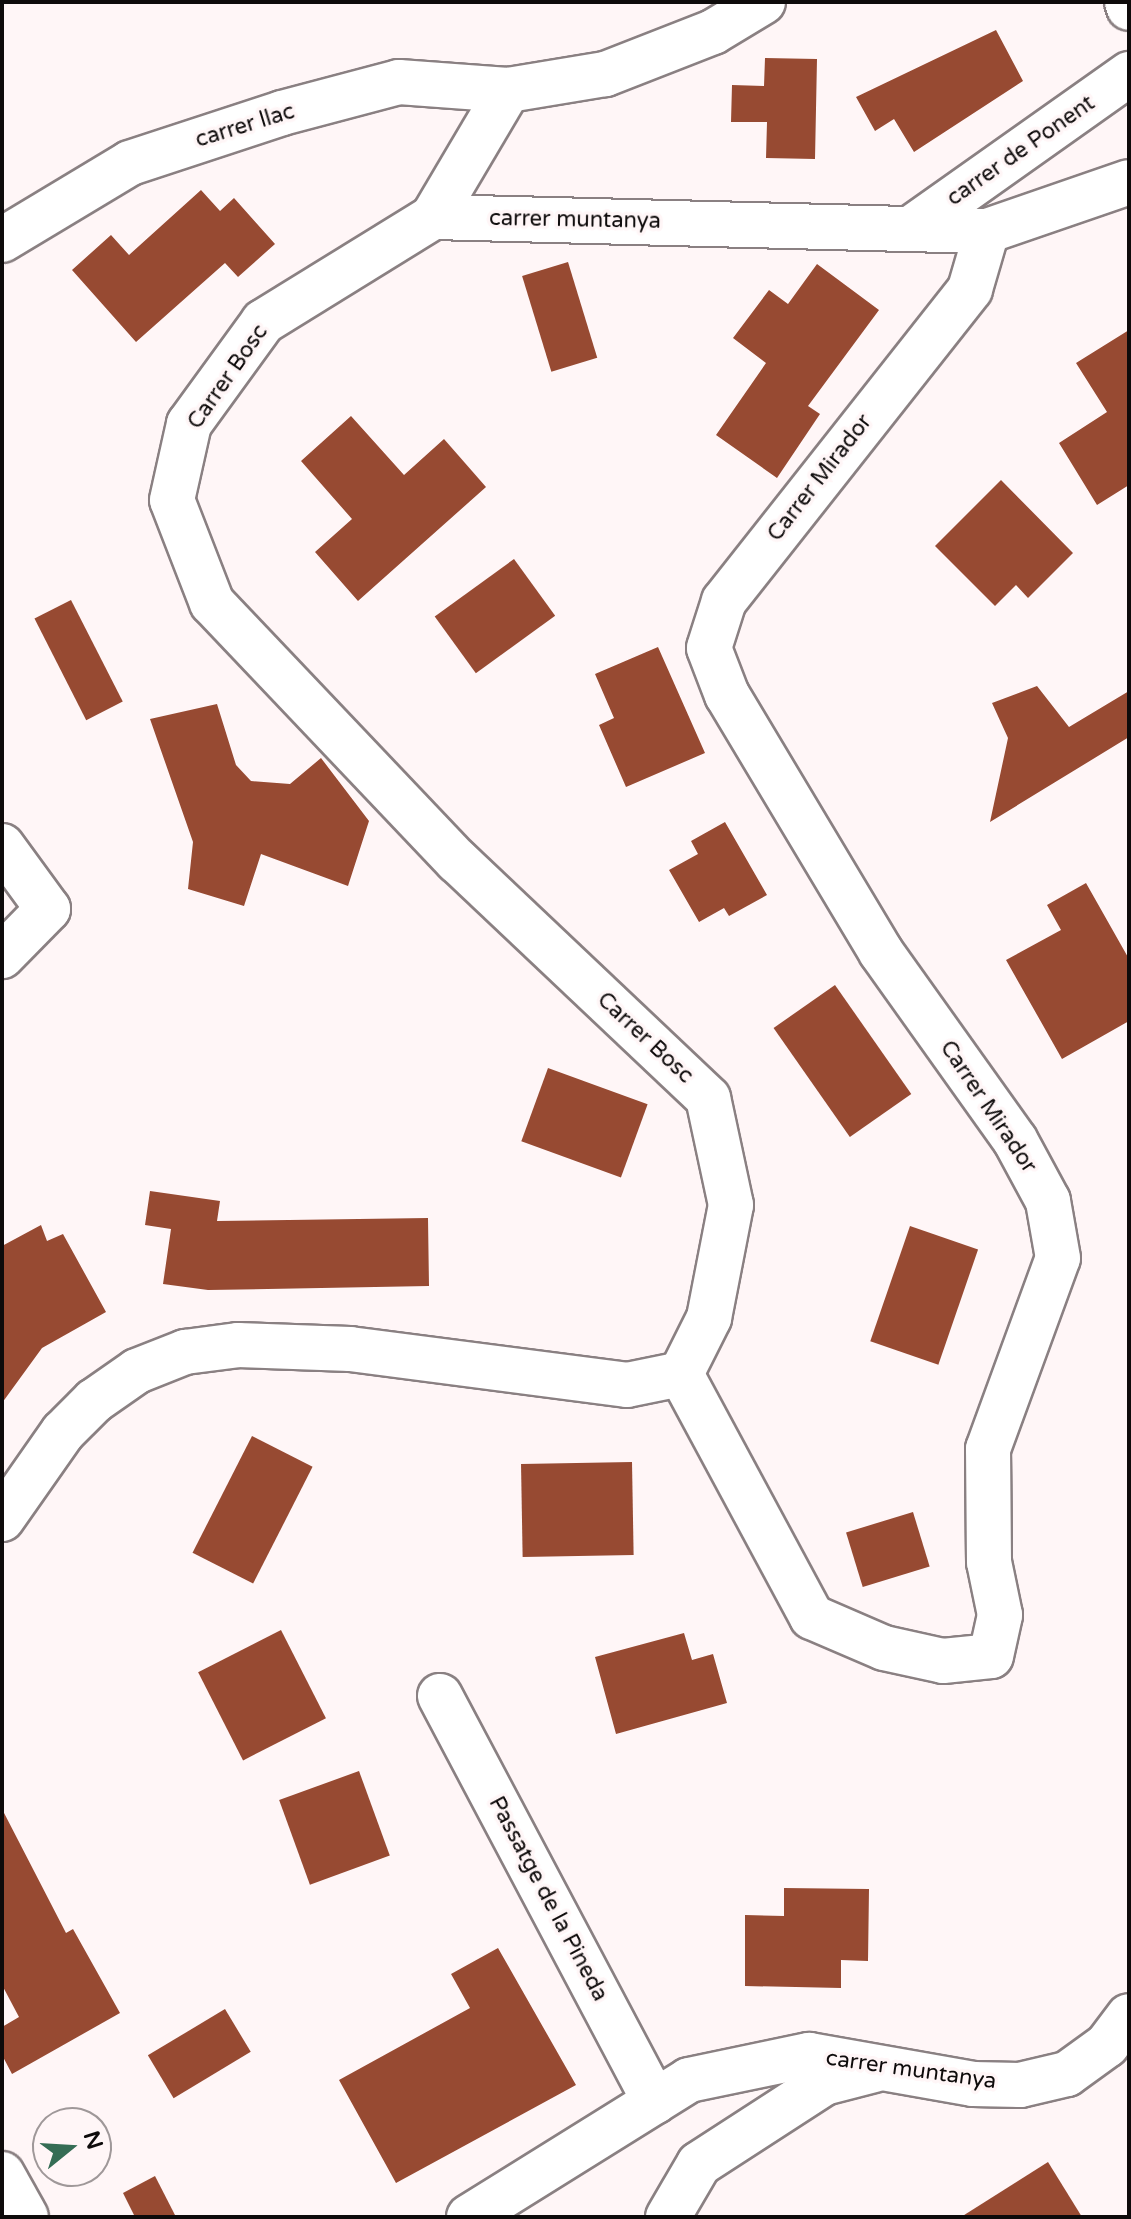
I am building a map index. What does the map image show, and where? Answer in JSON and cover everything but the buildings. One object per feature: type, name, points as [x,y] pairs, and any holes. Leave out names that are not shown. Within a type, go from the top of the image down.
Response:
[{"type":"street","points":[[433,217],[508,90],[605,74],[713,32],[763,2]]},
{"type":"street","points":[[1127,2],[1129,8]]},
{"type":"street","name":"carrer de Ponent","points":[[913,227],[1129,74]]},
{"type":"street","name":"carrer llac","points":[[2,240],[130,163],[282,113],[399,82],[508,90]]},
{"type":"street","name":"carrer muntanya","points":[[433,217],[987,231],[1129,182]]},
{"type":"street","name":"Carrer Bosc","points":[[433,217],[263,322],[189,424],[172,500],[212,603],[457,861],[708,1098],[731,1205],[709,1318],[681,1374]]},
{"type":"street","name":"Carrer Mirador","points":[[681,1374],[812,1617],[884,1648],[943,1661],[991,1656],[1000,1615],[989,1562],[988,1449],[1058,1258],[1048,1201],[1015,1140],[881,952],[727,695],[709,648],[724,601],[970,289],[987,231]]},
{"type":"street","points":[[2,846],[48,909],[2,956]]},
{"type":"street","points":[[2,1519],[63,1432],[94,1401],[137,1371],[185,1352],[238,1345],[350,1349],[627,1385],[681,1374]]},
{"type":"street","name":"Passatge de la Pineda","points":[[440,1696],[655,2102]]},
{"type":"street","name":"carrer muntanya","points":[[469,2217],[689,2080],[809,2055],[973,2084],[1020,2085],[1067,2074],[1107,2045],[1129,2016]]},
{"type":"street","points":[[668,2217],[699,2164],[824,2083],[880,2069]]},
{"type":"street","points":[[2,2174],[26,2217]]}]
